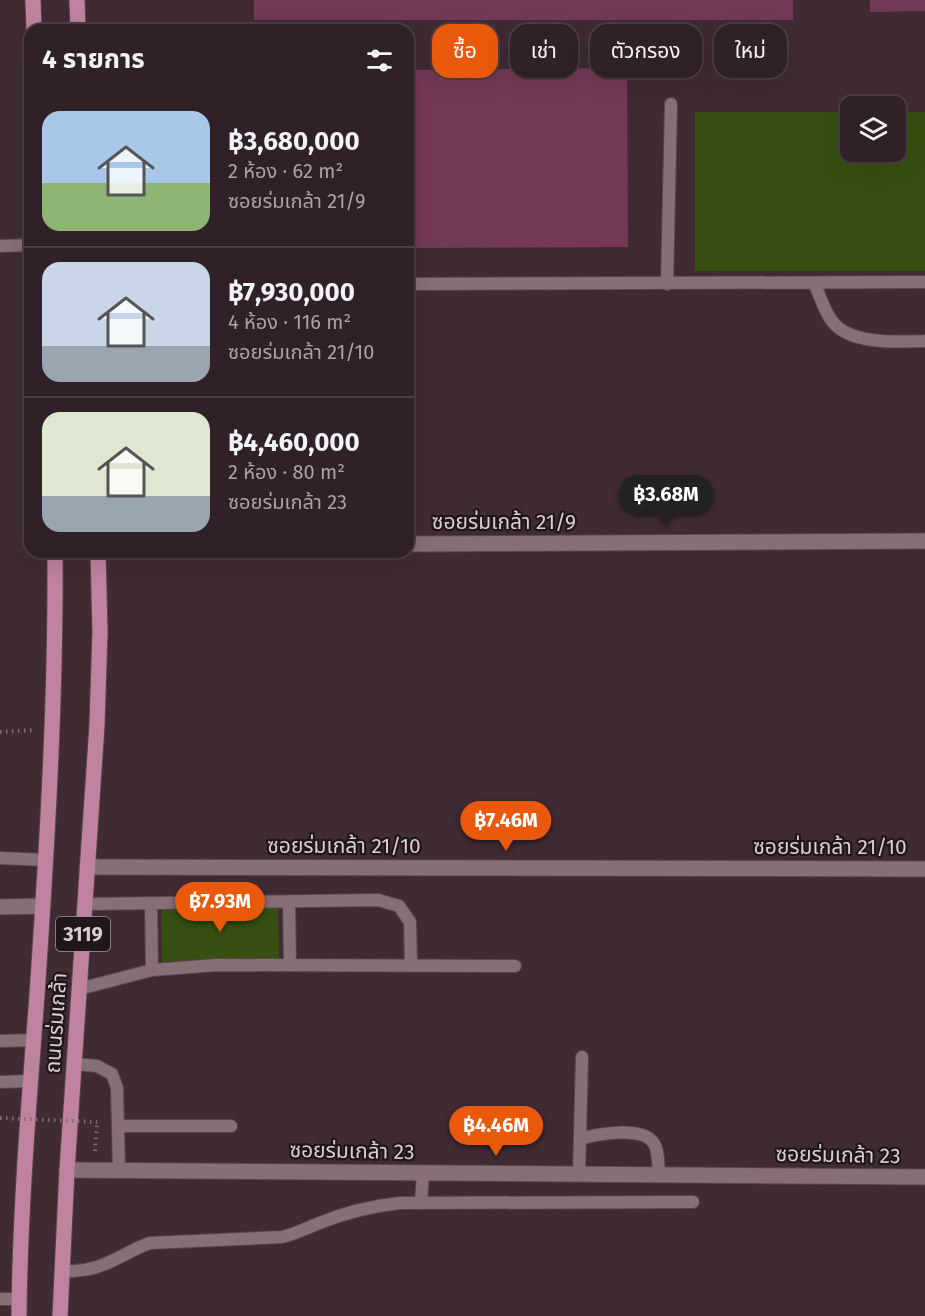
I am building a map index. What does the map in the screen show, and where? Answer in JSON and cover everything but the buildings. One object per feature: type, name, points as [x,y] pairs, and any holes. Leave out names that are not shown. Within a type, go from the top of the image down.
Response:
[{"type":"main road","points":[[33,0],[34,24]]},
{"type":"main road","points":[[77,0],[78,24]]},
{"type":"main road","name":"ถนนร่มเกล้า","points":[[19,1316],[53,730],[56,638],[55,558]]},
{"type":"main road","name":"ถนนร่มเกล้า","points":[[60,1316],[67,1170],[97,714],[100,632],[98,558]]},
{"type":"street","name":"ซอยร่มเกล้า 21/9","points":[[414,544],[925,541]]},
{"type":"street","name":"ซอยร่มเกล้า 21/10","points":[[87,867],[925,869]]},
{"type":"street","points":[[0,907],[43,906]]},
{"type":"street","name":"ซอยร่มเกล้า 23","points":[[67,1170],[925,1177]]},
{"type":"lane","points":[[667,284],[671,104]]},
{"type":"lane","points":[[0,246],[24,245]]},
{"type":"lane","points":[[414,284],[925,282]]},
{"type":"lane","points":[[814,283],[832,322],[848,334],[867,339],[925,341]]},
{"type":"lane","points":[[0,858],[46,860]]},
{"type":"lane","points":[[85,904],[378,900],[399,906],[410,922],[411,965]]},
{"type":"lane","points":[[289,901],[290,965]]},
{"type":"lane","points":[[151,903],[152,970]]},
{"type":"lane","points":[[79,989],[152,970],[217,965],[515,966]]},
{"type":"lane","points":[[0,1041],[34,1040]]},
{"type":"lane","points":[[579,1174],[582,1057]]},
{"type":"lane","points":[[75,1064],[97,1066],[112,1074],[117,1088],[119,1170]]},
{"type":"lane","points":[[0,1082],[31,1081]]},
{"type":"lane","points":[[118,1126],[231,1126]]},
{"type":"lane","points":[[580,1139],[599,1134],[639,1134],[652,1141],[656,1151],[659,1174]]},
{"type":"lane","points":[[421,1203],[423,1173]]},
{"type":"lane","points":[[61,1272],[90,1269],[116,1259],[136,1247],[150,1243],[282,1237],[376,1206],[421,1203],[693,1202]]},
{"type":"lane","points":[[0,1299],[19,1299]]},
{"type":"path","points":[[0,732],[53,730]]},
{"type":"path","points":[[0,1119],[97,1122],[94,1171]]},
{"type":"shaded area","points":[[254,0],[793,0],[793,20],[254,20]]},
{"type":"shaded area","points":[[870,0],[925,0],[925,11],[870,12]]},
{"type":"shaded area","points":[[578,68],[590,68],[590,78],[627,78],[628,247],[414,248],[414,70],[432,70],[432,78],[498,78],[498,69],[510,69],[510,78],[578,78]]}]
